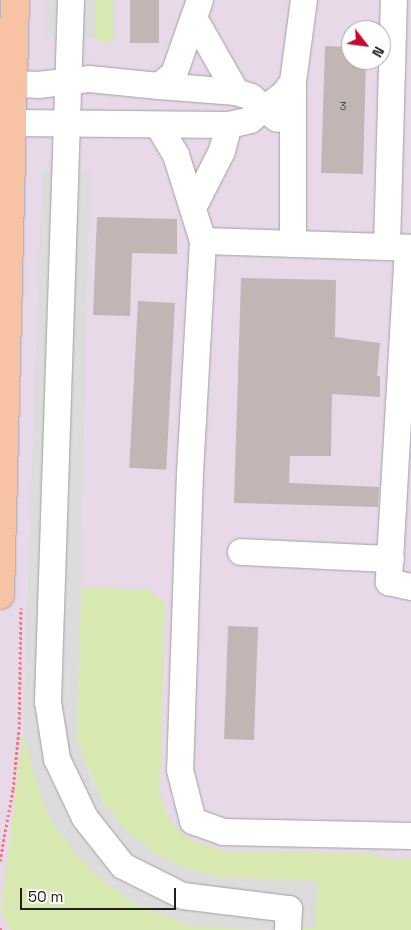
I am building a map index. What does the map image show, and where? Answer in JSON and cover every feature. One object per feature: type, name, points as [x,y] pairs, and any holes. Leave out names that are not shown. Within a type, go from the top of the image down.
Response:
[{"type":"main road","points":[[0,595],[15,0]]},
{"type":"lane","points":[[71,0],[48,702],[57,759],[85,818],[123,866],[183,896],[289,909],[288,930]]},
{"type":"lane","points":[[293,244],[293,82],[304,0]]},
{"type":"lane","points":[[394,0],[402,247],[389,582],[411,586]]},
{"type":"lane","points":[[160,86],[174,74],[197,9]]},
{"type":"lane","points":[[197,9],[236,92]]},
{"type":"lane","points":[[13,84],[38,85],[68,79],[236,92],[267,108],[293,136]]},
{"type":"lane","points":[[13,123],[229,126],[250,120],[284,94],[293,82]]},
{"type":"lane","points":[[158,125],[176,155],[194,206],[203,241],[180,770],[193,822],[224,832],[411,836]]},
{"type":"lane","points":[[194,206],[222,151],[229,126]]},
{"type":"lane","points":[[203,241],[402,247]]},
{"type":"lane","points":[[240,552],[391,559]]},
{"type":"shaded area","points":[[0,0],[411,0],[411,930],[0,930]]},
{"type":"shaded area","points":[[47,0],[96,0],[96,38],[47,38]]},
{"type":"shaded area","points":[[42,171],[90,172],[77,741],[88,773],[103,803],[126,830],[154,853],[188,869],[220,877],[318,881],[315,927],[273,930],[188,925],[136,904],[98,877],[80,859],[54,826],[43,804],[23,731]]},
{"type":"green space","points":[[96,0],[114,0],[113,41],[98,41],[95,36]]},
{"type":"green space","points":[[81,587],[149,590],[165,602],[160,794],[168,816],[179,831],[196,842],[226,851],[370,853],[390,859],[411,859],[411,930],[297,930],[298,926],[314,927],[263,880],[220,877],[188,869],[154,853],[126,830],[103,803],[77,741]]},
{"type":"green space","points":[[23,731],[43,804],[80,859],[98,877],[136,904],[188,925],[266,930],[10,930],[1,911]]},
{"type":"building","points":[[130,0],[159,0],[159,43],[130,43]]},
{"type":"building","points":[[325,46],[341,47],[341,70],[366,70],[363,174],[321,173]]},
{"type":"building","points":[[97,217],[177,219],[177,254],[132,253],[130,316],[93,315]]},
{"type":"building","points":[[241,278],[336,280],[335,337],[380,343],[377,376],[380,376],[380,397],[332,394],[331,456],[290,456],[289,483],[379,487],[378,507],[234,503]]},
{"type":"building","points":[[138,301],[175,303],[166,470],[129,468]]},
{"type":"building","points":[[228,626],[258,627],[254,740],[224,739]]}]
